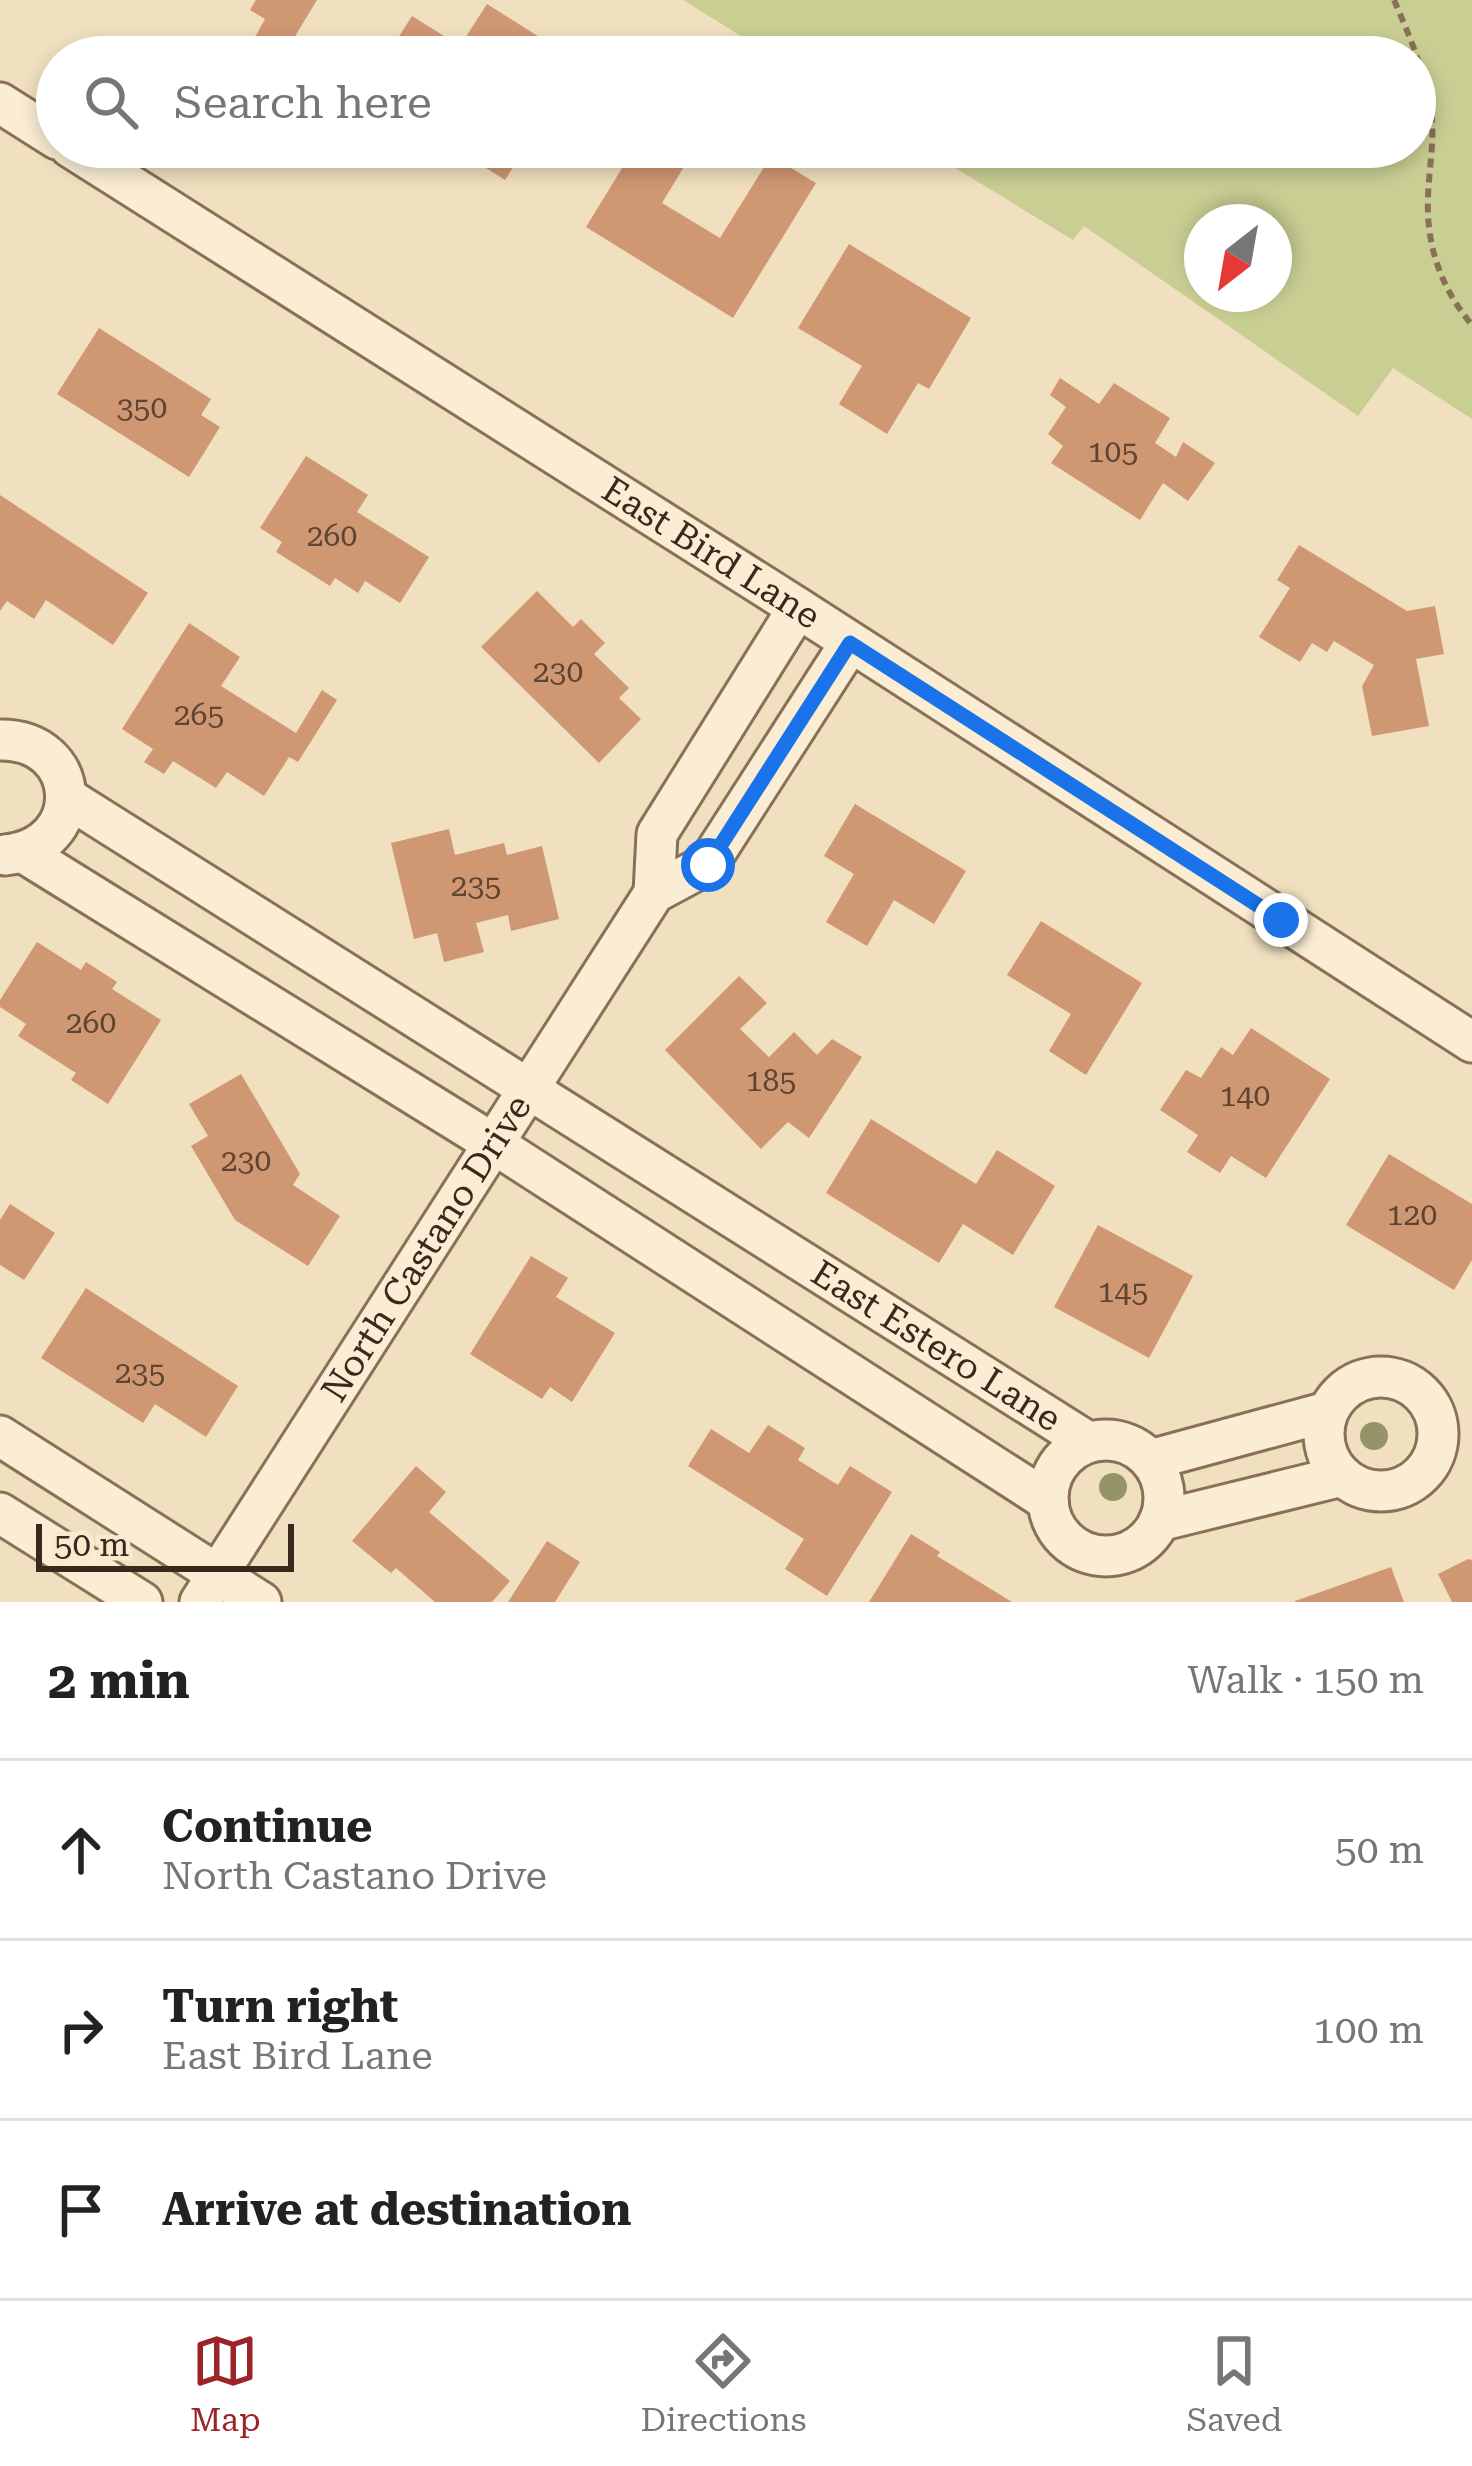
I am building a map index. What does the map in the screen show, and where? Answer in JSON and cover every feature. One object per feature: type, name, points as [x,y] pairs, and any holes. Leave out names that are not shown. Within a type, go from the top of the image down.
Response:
[{"type":"street","points":[[0,103],[36,126]]},
{"type":"street","name":"East Bird Lane","points":[[103,168],[1472,1042]]},
{"type":"street","name":"North Castano Drive","points":[[209,1588],[654,893],[657,834],[798,608]]},
{"type":"street","points":[[654,893],[708,865],[850,643]]},
{"type":"street","points":[[0,740],[21,740],[39,748],[63,778],[66,796],[59,826],[38,848],[12,854]]},
{"type":"street","name":"East Estero Lane","points":[[66,796],[1088,1442]]},
{"type":"street","name":"East Estero Lane","points":[[12,854],[227,976],[1048,1501]]},
{"type":"street","points":[[227,976],[261,921]]},
{"type":"street","name":"East Estero Lane","points":[[747,1307],[782,1250]]},
{"type":"street","points":[[1391,1377],[1409,1383],[1435,1412],[1439,1431],[1428,1468],[1397,1490],[1358,1487],[1342,1476],[1325,1446],[1328,1412],[1353,1383],[1391,1377]]},
{"type":"street","points":[[1150,1460],[1328,1412]]},
{"type":"street","points":[[0,1436],[209,1588],[261,1602]]},
{"type":"street","points":[[1088,1442],[1122,1442],[1150,1460],[1164,1489],[1160,1521],[1149,1537],[1134,1549],[1096,1555],[1077,1549],[1062,1536],[1048,1501],[1058,1465],[1088,1442]]},
{"type":"street","points":[[1160,1521],[1342,1476]]},
{"type":"street","points":[[0,1513],[142,1602]]},
{"type":"path","points":[[1394,0],[1406,36]]},
{"type":"path","points":[[1431,168],[1428,226],[1433,256],[1451,298],[1472,325]]},
{"type":"green space","points":[[683,0],[1472,0],[1472,419],[1393,368],[1358,416],[1208,312],[1292,312],[1292,204],[1184,204],[1184,295],[1084,226],[1073,240],[955,168],[1436,168],[1436,36],[741,36]]},
{"type":"building","points":[[256,0],[317,0],[295,36],[256,36],[265,19],[250,10]]},
{"type":"building","points":[[487,4],[538,36],[466,36]]},
{"type":"building","points":[[412,16],[444,36],[399,36]]},
{"type":"building","points":[[486,168],[513,168],[505,180]]},
{"type":"building","points":[[622,168],[683,168],[662,203],[720,238],[764,168],[791,168],[816,183],[733,318],[586,227]]},
{"type":"building","points":[[849,244],[971,318],[929,389],[918,383],[887,434],[839,404],[862,366],[798,328]]},
{"type":"building","points":[[99,328],[211,399],[201,415],[220,427],[189,477],[57,394]]},
{"type":"building","points":[[1060,378],[1099,404],[1114,383],[1170,418],[1155,443],[1176,457],[1183,442],[1215,463],[1188,501],[1163,483],[1140,520],[1051,463],[1063,446],[1048,434],[1066,407],[1050,395]]},
{"type":"building","points":[[306,456],[368,495],[357,512],[429,557],[400,603],[365,581],[358,593],[335,578],[330,586],[276,552],[282,542],[260,528]]},
{"type":"building","points":[[0,495],[148,593],[113,645],[46,600],[34,619],[7,601],[0,611]]},
{"type":"building","points":[[1299,545],[1407,611],[1435,606],[1444,654],[1416,659],[1429,726],[1372,736],[1362,686],[1374,665],[1334,641],[1327,652],[1312,643],[1300,662],[1259,637],[1290,588],[1277,580]]},
{"type":"building","points":[[537,591],[573,627],[581,619],[605,643],[594,654],[629,688],[619,698],[641,719],[599,763],[481,647]]},
{"type":"building","points":[[189,623],[240,657],[221,686],[296,733],[322,690],[337,700],[298,762],[289,757],[264,796],[227,772],[216,788],[173,761],[164,774],[144,762],[153,749],[122,729]]},
{"type":"building","points":[[855,804],[966,871],[934,924],[894,900],[867,946],[826,922],[854,874],[824,856]]},
{"type":"building","points":[[449,829],[455,855],[504,843],[507,855],[542,846],[559,919],[511,931],[508,915],[476,923],[484,952],[444,962],[437,933],[414,939],[391,843]]},
{"type":"building","points":[[1041,921],[1142,983],[1086,1075],[1049,1051],[1071,1014],[1007,975]]},
{"type":"building","points":[[37,942],[81,970],[86,962],[117,982],[112,989],[161,1020],[108,1104],[71,1080],[76,1073],[18,1036],[26,1024],[0,1007]]},
{"type":"building","points":[[739,976],[767,1003],[740,1029],[769,1057],[794,1032],[817,1055],[832,1039],[862,1057],[809,1138],[788,1122],[761,1149],[665,1050]]},
{"type":"building","points":[[1251,1028],[1330,1079],[1266,1178],[1231,1156],[1220,1173],[1187,1152],[1198,1135],[1160,1110],[1186,1070],[1201,1078],[1221,1047],[1233,1055]]},
{"type":"building","points":[[241,1074],[300,1174],[293,1185],[340,1216],[308,1266],[235,1220],[191,1146],[208,1136],[189,1104]]},
{"type":"building","points":[[871,1119],[976,1184],[997,1150],[1055,1186],[1013,1255],[963,1224],[939,1263],[826,1193]]},
{"type":"building","points":[[1389,1154],[1472,1204],[1472,1260],[1454,1290],[1346,1225]]},
{"type":"building","points":[[10,1204],[55,1233],[24,1280],[0,1265],[0,1220]]},
{"type":"building","points":[[1098,1225],[1193,1276],[1149,1358],[1054,1307]]},
{"type":"building","points":[[531,1256],[568,1278],[556,1297],[615,1333],[572,1402],[550,1387],[542,1399],[470,1354]]},
{"type":"building","points":[[86,1288],[238,1386],[206,1437],[155,1404],[143,1423],[41,1358]]},
{"type":"building","points":[[768,1425],[805,1448],[798,1460],[838,1485],[850,1466],[892,1492],[827,1596],[785,1569],[804,1539],[688,1466],[711,1429],[749,1453]]},
{"type":"building","points":[[416,1466],[446,1492],[429,1512],[510,1581],[492,1602],[435,1602],[396,1568],[391,1573],[352,1541]]},
{"type":"building","points":[[911,1534],[940,1552],[937,1556],[1012,1602],[869,1602]]},
{"type":"building","points":[[547,1541],[580,1562],[555,1602],[508,1602]]},
{"type":"building","points":[[1472,1560],[1472,1602],[1452,1602],[1438,1574]]},
{"type":"building","points":[[1391,1567],[1404,1602],[1295,1602],[1295,1601]]},
{"type":"route","points":[[708,865],[850,643],[1281,920]]}]
